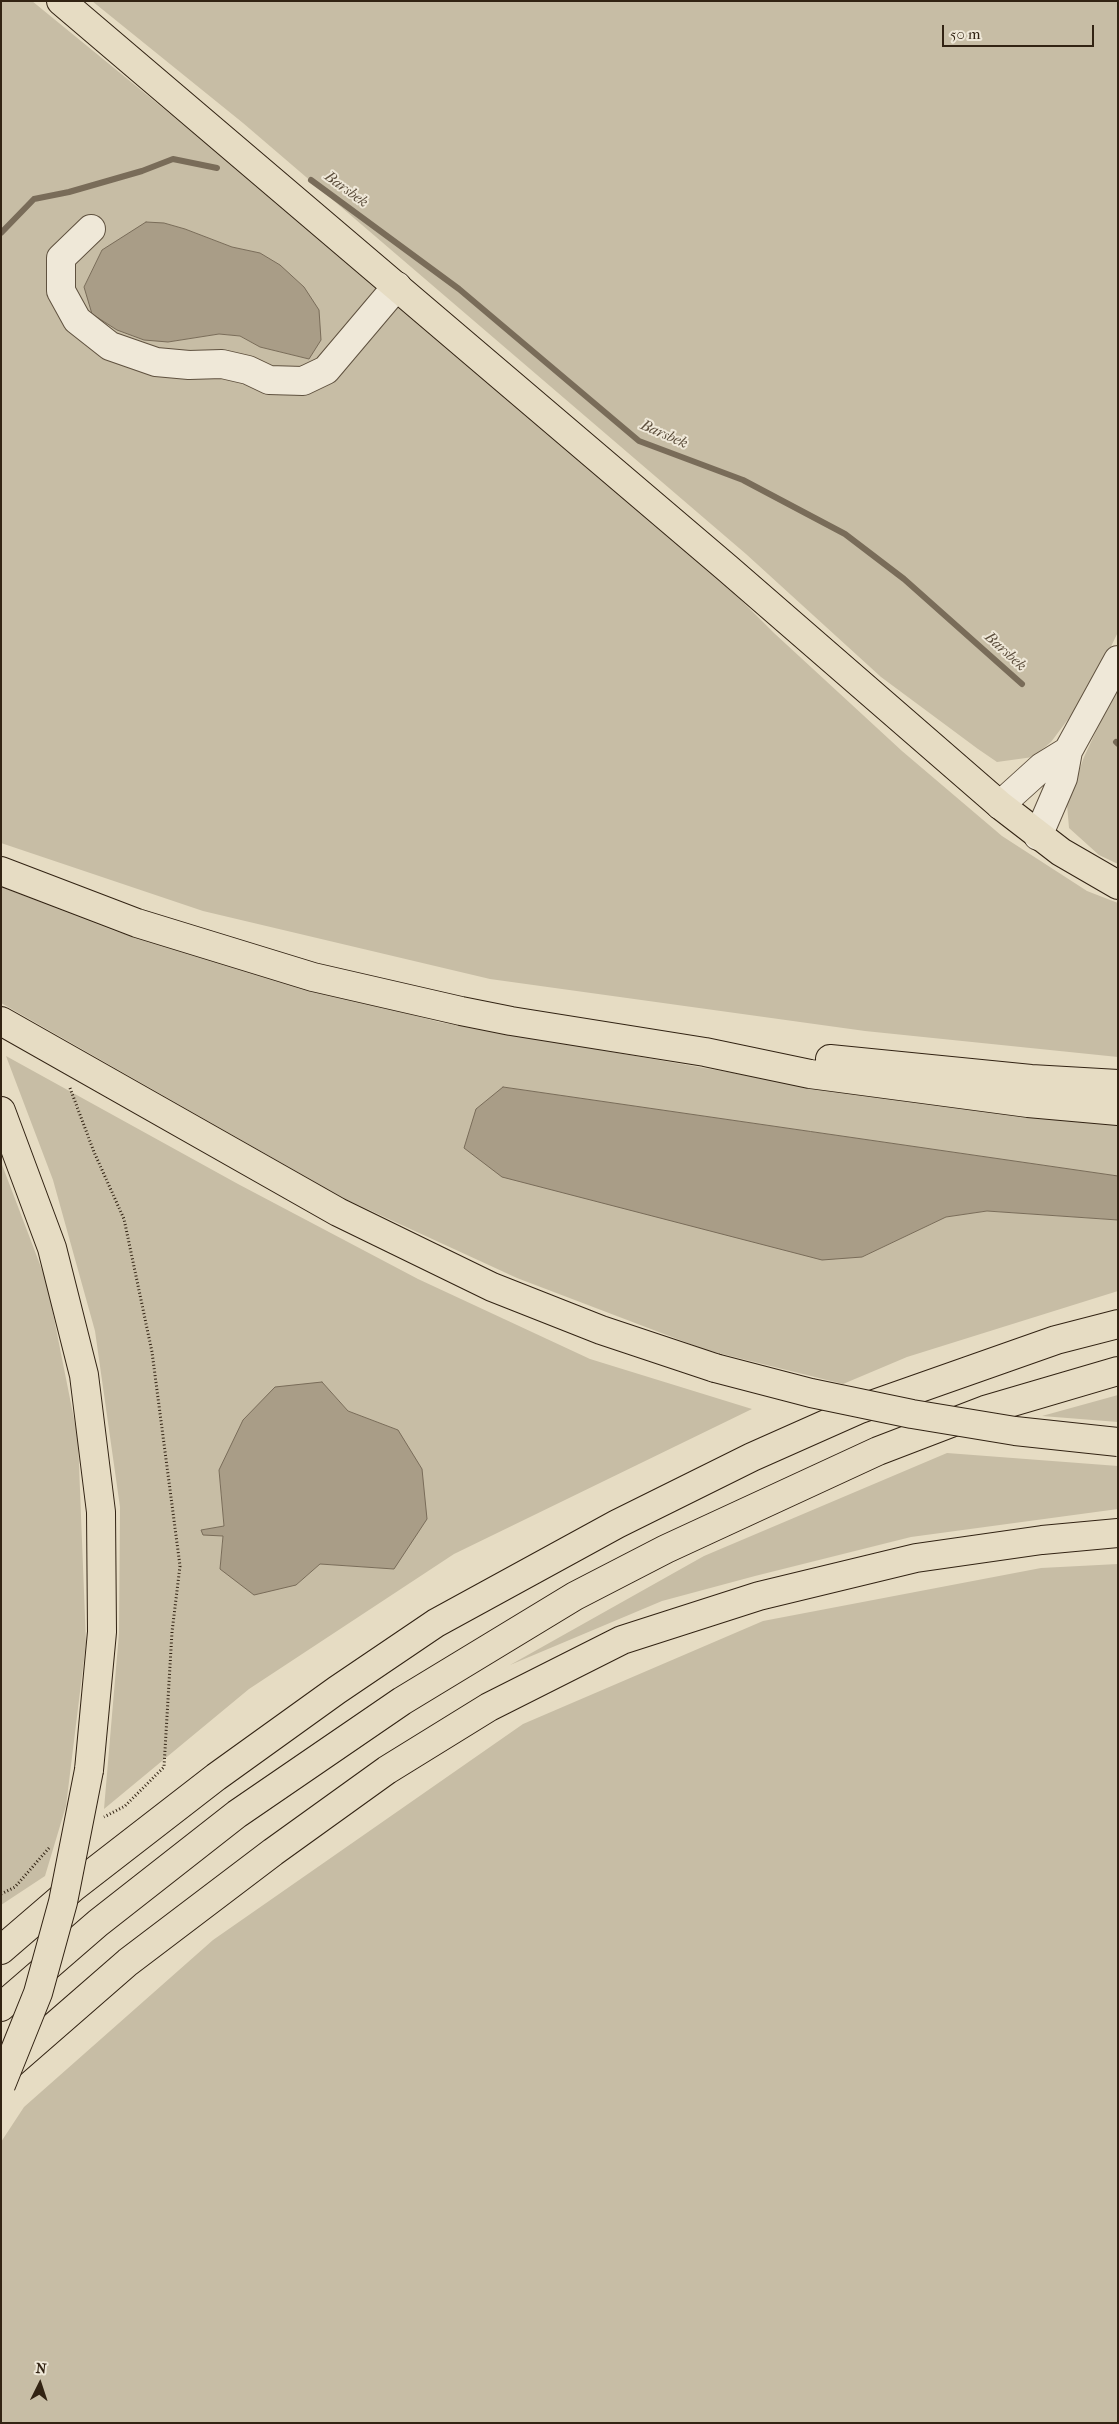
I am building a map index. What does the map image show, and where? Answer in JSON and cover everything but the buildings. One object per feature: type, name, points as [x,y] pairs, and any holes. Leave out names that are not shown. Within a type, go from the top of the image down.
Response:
[{"type":"main road","points":[[61,1],[727,568],[1000,805],[1061,852],[1118,885]]},
{"type":"main road","points":[[1,871],[137,923],[313,977],[511,1021],[705,1052],[810,1074],[1028,1103],[1118,1111]]},
{"type":"main road","points":[[1,1021],[338,1212],[492,1287],[601,1330],[715,1368],[812,1393],[912,1414],[1015,1431],[1118,1442]]},
{"type":"main road","points":[[705,1052],[814,1057],[1031,1079],[1118,1084]]},
{"type":"main road","points":[[1,1111],[52,1248],[84,1375],[101,1512],[102,1632],[89,1770],[63,1902],[38,1993],[1,2085]]},
{"type":"main road","points":[[1,1950],[74,1887],[216,1777],[337,1690],[436,1623],[617,1524],[752,1457],[860,1409],[1056,1340],[1118,1324]]},
{"type":"main road","points":[[1,2007],[98,1923],[237,1814],[371,1721],[449,1671],[568,1601],[675,1545],[878,1451],[985,1410],[1118,1371]]},
{"type":"main road","points":[[1,2072],[128,1962],[273,1852],[386,1770],[489,1707],[622,1640],[759,1596],[916,1558],[1042,1540],[1118,1533]]},
{"type":"street","points":[[92,228],[61,258],[61,291],[77,320],[110,346],[156,362],[189,365],[222,364],[248,370],[269,380],[303,381],[326,370],[397,286]]},
{"type":"street","points":[[1038,836],[1063,778],[1068,751],[1118,660]]},
{"type":"street","points":[[1000,805],[1042,767],[1068,751]]},
{"type":"path","points":[[57,1052],[94,1152],[124,1219],[152,1352],[180,1566],[172,1632],[164,1767],[125,1806],[101,1818]]},
{"type":"path","points":[[1,1894],[15,1887],[52,1844]]},
{"type":"shaded area","points":[[1,1],[32,1],[425,322],[674,533],[774,633],[902,751],[1002,836],[1087,891],[1118,903],[1118,1057],[865,1031],[490,979],[203,911],[1,843]],"holes":[[[164,223],[232,247],[260,253],[280,266],[304,287],[309,359],[260,347],[240,336],[219,334],[168,342],[84,287],[102,250]]]},
{"type":"shaded area","points":[[92,1],[1118,1],[1118,632],[1090,690],[1051,742],[1033,757],[997,762],[978,749],[881,677],[746,554],[243,123]]},
{"type":"shaded area","points":[[146,222],[164,223],[232,247],[260,253],[280,265],[304,287],[319,310],[321,340],[309,359],[260,347],[240,336],[219,334],[168,342],[144,340],[117,330],[92,314],[84,287],[102,250]]},
{"type":"shaded area","points":[[1118,684],[1118,864],[1099,855],[1069,828],[1067,804],[1084,757]]},
{"type":"shaded area","points":[[1,887],[115,931],[243,970],[439,1022],[751,1076],[1118,1117],[1118,1176],[503,1087],[862,1257],[946,1217],[987,1211],[1118,1220],[1118,1291],[907,1357],[843,1384],[706,1350],[517,1278],[343,1198],[1,1003]]},
{"type":"shaded area","points":[[6,1056],[238,1184],[418,1279],[590,1359],[752,1409],[454,1554],[249,1689],[104,1809],[119,1633],[120,1507],[95,1331],[53,1180]],"holes":[[[322,1382],[348,1411],[398,1430],[394,1569],[320,1564],[296,1585],[220,1569],[223,1536],[201,1530],[224,1526],[219,1470]]]},
{"type":"shaded area","points":[[503,1087],[1118,1176],[1118,1220],[987,1211],[946,1217],[862,1257],[822,1260],[502,1177],[464,1148],[476,1109]]},
{"type":"shaded area","points":[[1,1162],[47,1283],[78,1439],[86,1643],[66,1806],[45,1876],[1,1905]]},
{"type":"shaded area","points":[[322,1382],[348,1411],[398,1430],[422,1469],[427,1519],[394,1569],[320,1564],[296,1585],[254,1595],[220,1569],[223,1536],[203,1535],[201,1530],[224,1526],[219,1470],[243,1420],[275,1387]]},
{"type":"shaded area","points":[[1118,1395],[1118,1422],[1042,1416]]},
{"type":"shaded area","points":[[947,1453],[1118,1466],[1118,1509],[911,1537],[755,1576],[662,1601],[510,1665],[704,1556]]},
{"type":"shaded area","points":[[1118,1564],[1118,2423],[1,2423],[1,2142],[24,2107],[213,1940],[523,1724],[763,1621],[1041,1568]]},
{"type":"waterway","name":"Barsbek","points":[[1,233],[34,199],[69,192],[142,171],[173,159],[217,168]]},
{"type":"waterway","name":"Barsbek","points":[[311,180],[459,289],[639,441],[743,480],[845,534],[904,579],[1022,684]]}]
